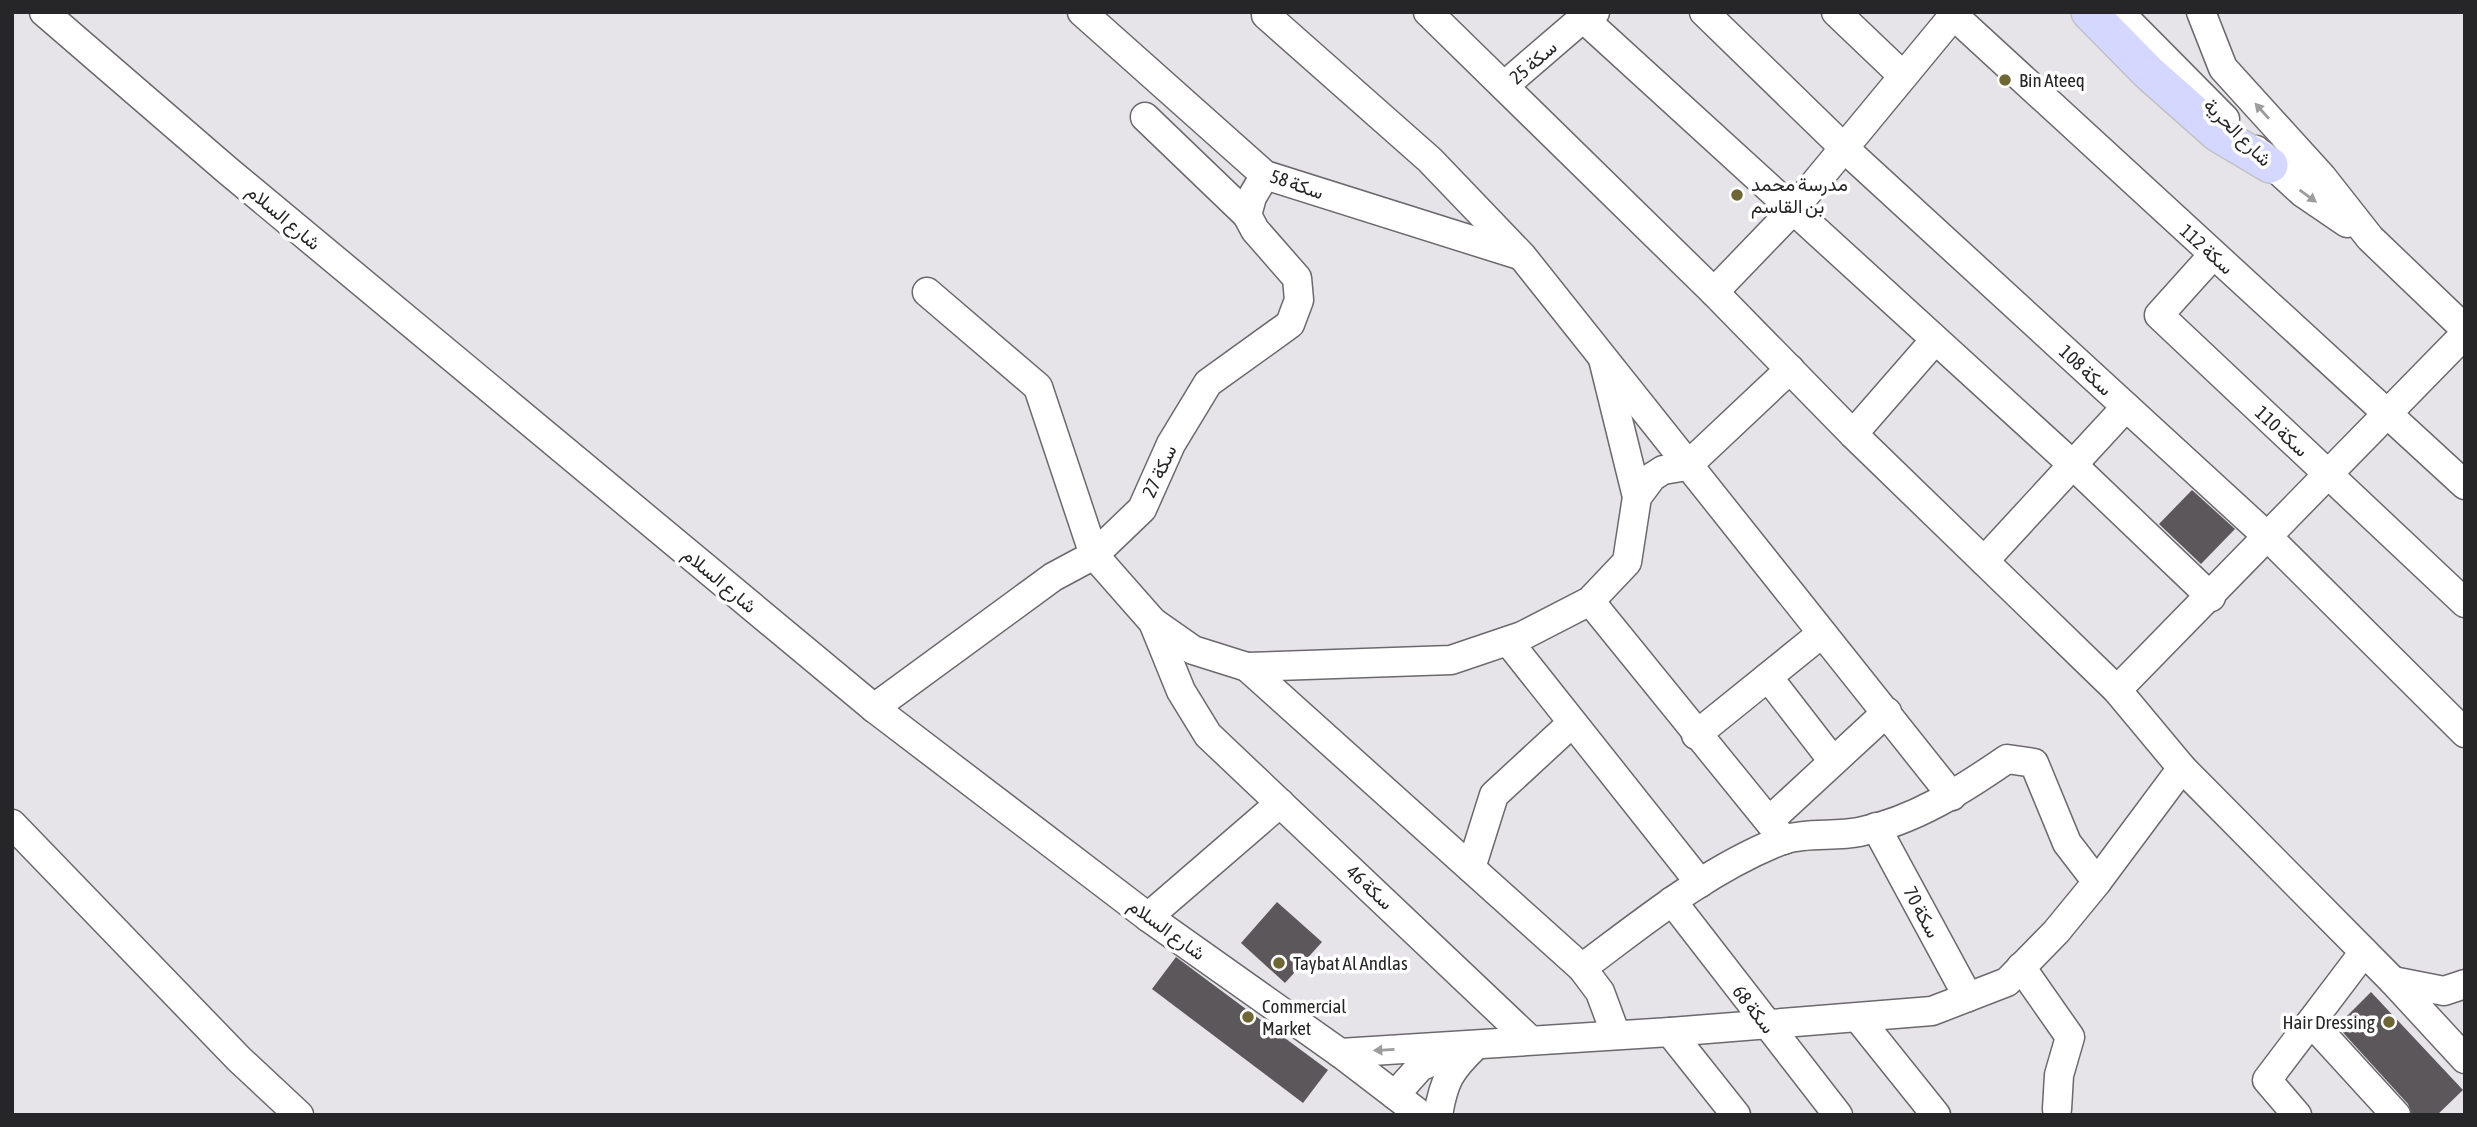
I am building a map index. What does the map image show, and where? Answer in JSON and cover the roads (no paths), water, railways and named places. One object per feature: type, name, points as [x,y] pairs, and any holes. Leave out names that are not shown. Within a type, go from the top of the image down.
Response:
[{"type":"main road","points":[[2089,12],[2148,72],[2218,134],[2270,165]]},
{"type":"street","name":"شارع السلام","points":[[44,12],[227,170],[874,708],[1149,917],[1340,1053],[1421,1115]]},
{"type":"street","name":"سكة 58","points":[[1082,12],[1265,175],[1522,256]]},
{"type":"street","points":[[1428,12],[2117,690],[2182,768],[2393,981],[2465,1059]]},
{"type":"street","name":"سكة 108","points":[[1704,12],[1844,148],[2268,537],[2465,733]]},
{"type":"street","points":[[1836,12],[1902,75]]},
{"type":"street","name":"شارع الحرية","points":[[2119,12],[2270,165],[2304,193],[2370,238]]},
{"type":"street","name":"شارع الحرية","points":[[2201,12],[2222,68],[2322,177],[2370,238],[2465,332]]},
{"type":"street","points":[[1261,13],[1430,160],[1522,256],[1952,796]]},
{"type":"street","points":[[1714,292],[1792,211],[1951,14]]},
{"type":"street","name":"سكة 112","points":[[1951,14],[2465,485]]},
{"type":"street","points":[[1589,15],[1792,211],[2073,465],[2211,597]]},
{"type":"street","name":"سكة 25","points":[[1504,86],[1589,15]]},
{"type":"street","points":[[1145,117],[1247,215],[1252,197],[1265,175]]},
{"type":"street","name":"سكة 27","points":[[874,708],[1053,577],[1094,555],[1142,509],[1171,444],[1208,383],[1290,324],[1297,312],[1297,278],[1255,230],[1247,215]]},
{"type":"street","name":"سكة 110","points":[[2213,255],[2159,315],[2465,603]]},
{"type":"street","points":[[927,292],[1038,387],[1094,555],[1153,622],[1193,650],[1247,667],[1451,660],[1508,641],[1590,601],[1627,562],[1637,497],[1603,359]]},
{"type":"street","points":[[2117,690],[2211,597],[2465,332]]},
{"type":"street","points":[[1853,433],[1935,341]]},
{"type":"street","points":[[1637,497],[1651,477],[1663,470],[1688,466],[1790,369]]},
{"type":"street","points":[[1984,561],[2126,407]]},
{"type":"street","points":[[1590,601],[1777,830],[1859,832],[1952,796],[2007,759],[2034,763],[2067,843],[2097,882]]},
{"type":"street","name":"سكة 46","points":[[1153,622],[1172,671],[1208,735],[1530,1040]]},
{"type":"street","points":[[1696,734],[1821,634]]},
{"type":"street","points":[[1508,641],[1700,883]]},
{"type":"street","points":[[1247,667],[1582,968],[1600,992],[1616,1035]]},
{"type":"street","points":[[1768,677],[1833,761]]},
{"type":"street","points":[[1582,968],[1672,901],[1752,853],[1777,830],[1833,761],[1886,712]]},
{"type":"street","points":[[1471,868],[1494,795],[1572,723]]},
{"type":"street","points":[[1340,1053],[1466,1055],[1530,1040],[1859,1019],[1932,1011],[2007,982],[2056,932],[2097,882],[2182,768]]},
{"type":"street","points":[[1149,917],[1280,803]]},
{"type":"street","points":[[12,824],[239,1059],[299,1115]]},
{"type":"street","name":"سكة 70","points":[[1876,827],[1968,997]]},
{"type":"street","name":"سكة 68","points":[[1672,901],[1838,1115]]},
{"type":"street","points":[[2297,1115],[2267,1080],[2364,952]]},
{"type":"street","points":[[2021,967],[2070,1037],[2059,1075],[2057,1109]]},
{"type":"street","points":[[2393,981],[2444,991],[2465,984]]},
{"type":"street","points":[[1859,1019],[1937,1115]]},
{"type":"street","points":[[2311,1022],[2396,1115]]},
{"type":"street","points":[[1670,1032],[1736,1115]]},
{"type":"street","points":[[1395,1095],[1416,1091],[1466,1055]]},
{"type":"street","points":[[1438,1115],[1444,1083],[1466,1055]]},
{"type":"place","name":"Bin Ateeq","points":[[2005,80]]},
{"type":"place","name":"مدرسة محمد بن القاسم","points":[[1737,195]]},
{"type":"place","name":"Taybat Al Andlas","points":[[1279,963]]},
{"type":"place","name":"Commercial Market","points":[[1248,1017]]},
{"type":"place","name":"Hair Dressing","points":[[2389,1022]]}]
